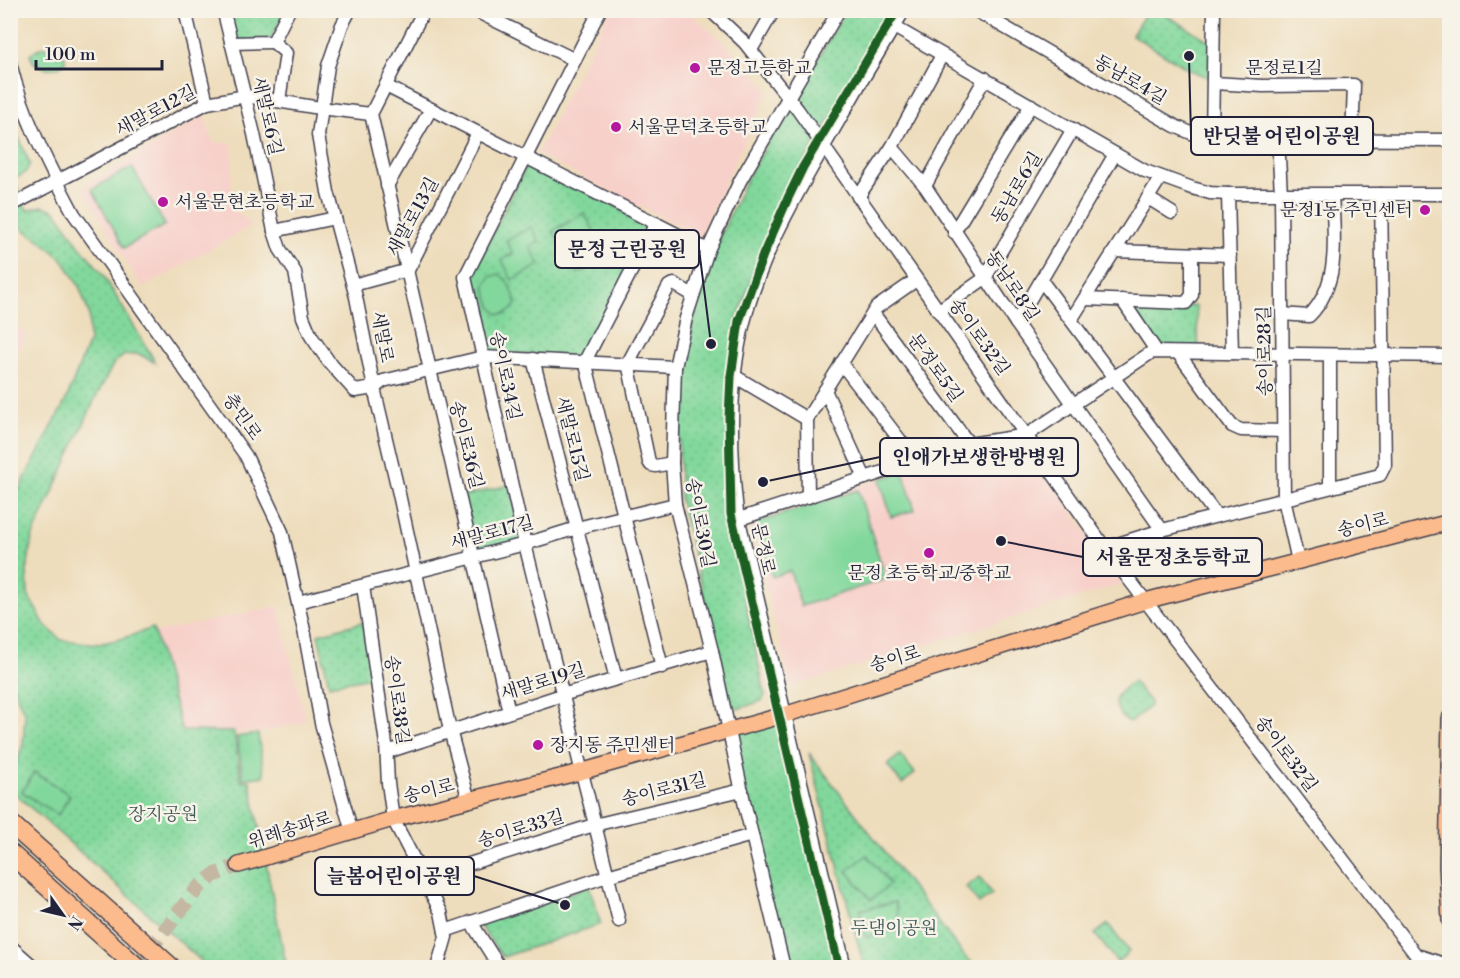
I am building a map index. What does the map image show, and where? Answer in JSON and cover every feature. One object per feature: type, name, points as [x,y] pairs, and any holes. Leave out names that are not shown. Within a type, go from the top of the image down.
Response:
[{"type":"highway","points":[[10,823],[172,968]]},
{"type":"highway","points":[[10,853],[138,968]]},
{"type":"main road","name":"송이로","points":[[352,832],[393,819],[580,772],[784,715],[1145,601],[1449,522]]},
{"type":"main road","points":[[1449,718],[1449,921]]},
{"type":"main road","name":"위례송파로","points":[[239,865],[352,832]]},
{"type":"street","points":[[185,10],[207,103]]},
{"type":"street","name":"새말로6길","points":[[225,10],[274,231],[280,249],[295,272],[303,317],[311,336],[350,387],[355,391],[374,388]]},
{"type":"street","points":[[273,42],[288,10]]},
{"type":"street","name":"새말로","points":[[350,10],[342,25],[328,66],[320,108],[318,135],[328,192],[353,285],[450,730],[469,801]]},
{"type":"street","points":[[320,108],[371,114],[424,10]]},
{"type":"street","points":[[474,10],[574,60]]},
{"type":"street","name":"송이로34길","points":[[580,772],[525,544],[465,277],[600,10]]},
{"type":"street","points":[[751,50],[774,10]]},
{"type":"street","name":"송이로30길","points":[[729,730],[712,651],[675,504],[672,463],[675,367],[686,318],[708,250],[740,182],[839,10]]},
{"type":"street","name":"문정로","points":[[845,968],[739,519],[733,461],[732,418],[744,321],[760,271],[794,198],[904,10]]},
{"type":"street","name":"동남로4길","points":[[975,10],[1191,134],[1212,138],[1449,140]]},
{"type":"street","points":[[1212,138],[1214,10]]},
{"type":"street","name":"송이로32길","points":[[713,11],[751,50],[788,98],[1105,548],[1416,955],[1449,966]]},
{"type":"street","points":[[894,27],[1145,171],[1210,193],[1449,194]]},
{"type":"street","points":[[231,43],[273,42],[286,53],[279,101]]},
{"type":"street","points":[[858,197],[892,147],[942,55]]},
{"type":"street","name":"충민로","points":[[10,63],[31,121],[74,214],[246,456],[282,532],[321,723],[352,832]]},
{"type":"street","points":[[925,186],[985,78]]},
{"type":"street","name":"문정로1길","points":[[1214,83],[1263,86],[1354,85],[1352,140]]},
{"type":"street","points":[[386,86],[708,250]]},
{"type":"street","name":"새말로12길","points":[[10,206],[58,183],[207,103],[244,96],[320,108]]},
{"type":"street","name":"동남로6길","points":[[954,232],[1031,105]]},
{"type":"street","points":[[387,186],[431,109]]},
{"type":"street","name":"송이로36길","points":[[371,114],[510,712]]},
{"type":"street","name":"동남로6길","points":[[938,311],[985,278],[1073,129]]},
{"type":"street","name":"새말로13길","points":[[353,285],[408,270],[478,133]]},
{"type":"street","name":"송이로28길","points":[[1278,139],[1281,194],[1284,499],[1298,561]]},
{"type":"street","name":"동남로8길","points":[[892,147],[925,186],[1016,323],[1162,530]]},
{"type":"street","points":[[1016,323],[1115,154]]},
{"type":"street","points":[[1071,320],[1161,177]]},
{"type":"street","points":[[1228,194],[1232,353]]},
{"type":"street","points":[[1282,314],[1309,316],[1319,306],[1329,279],[1335,252],[1332,194]]},
{"type":"street","points":[[1105,548],[1162,530],[1380,476],[1385,465],[1381,194]]},
{"type":"street","points":[[1148,198],[1172,213]]},
{"type":"street","points":[[274,231],[335,218]]},
{"type":"street","points":[[585,361],[656,223]]},
{"type":"street","points":[[1115,251],[1230,255]]},
{"type":"street","points":[[1085,299],[1186,303],[1192,295],[1192,254]]},
{"type":"street","points":[[808,497],[807,419],[876,308],[916,280]]},
{"type":"street","name":"동남로8길","points":[[1041,280],[1217,516]]},
{"type":"street","points":[[672,463],[656,466],[649,462],[628,363],[669,286],[674,284],[693,295]]},
{"type":"street","points":[[1122,300],[1156,352]]},
{"type":"street","name":"문정로5길","points":[[873,313],[969,444]]},
{"type":"street","points":[[739,519],[969,444],[1027,435],[1152,352],[1449,356]]},
{"type":"street","points":[[1178,352],[1232,426],[1241,430],[1283,431]]},
{"type":"street","points":[[1330,354],[1330,487]]},
{"type":"street","points":[[374,388],[383,381],[483,357],[675,367]]},
{"type":"street","name":"새말로15길","points":[[533,359],[577,528]]},
{"type":"street","name":"새말로15길","points":[[585,361],[624,516]]},
{"type":"street","points":[[841,363],[916,461]]},
{"type":"street","points":[[736,377],[807,419]]},
{"type":"street","points":[[825,390],[865,478]]},
{"type":"street","name":"새말로17길","points":[[417,572],[675,504]]},
{"type":"street","points":[[624,516],[662,667]]},
{"type":"street","points":[[577,528],[616,679]]},
{"type":"street","points":[[298,602],[417,572]]},
{"type":"street","name":"송이로38길","points":[[363,586],[387,752],[387,783],[393,819],[441,912],[445,931]]},
{"type":"street","name":"새말로19길","points":[[387,752],[562,695],[712,651]]},
{"type":"street","points":[[729,730],[784,968]]},
{"type":"street","name":"송이로33길","points":[[580,772],[619,921]]},
{"type":"street","name":"송이로31길","points":[[594,825],[742,790]]},
{"type":"street","name":"송이로33길","points":[[424,878],[594,825]]},
{"type":"street","points":[[437,968],[446,938],[445,931],[607,876],[752,835]]},
{"type":"street","points":[[471,922],[500,968]]},
{"type":"street","points":[[10,946],[35,968]]},
{"type":"shaded area","points":[[610,11],[687,11],[727,45],[769,90],[699,236],[537,154]]},
{"type":"shaded area","name":"서울문현초등학교","points":[[204,116],[213,142],[233,145],[231,190],[238,213],[253,225],[144,287],[141,286],[83,189]]},
{"type":"shaded area","points":[[11,323],[28,335],[11,360]]},
{"type":"shaded area","name":"문정 초등학교/중학교","points":[[1023,441],[1122,584],[791,687],[750,523],[954,454]]},
{"type":"shaded area","points":[[278,606],[306,721],[265,732],[182,732],[154,633]]},
{"type":"green space","points":[[228,11],[285,11],[270,40],[233,40]]},
{"type":"green space","points":[[846,11],[895,11],[796,176],[758,261],[737,321],[730,373],[729,520],[765,695],[762,701],[738,709],[731,705],[680,500],[679,434],[683,367],[698,297],[713,252],[745,182]]},
{"type":"green space","points":[[1147,11],[1159,11],[1211,42],[1209,78],[1190,70],[1132,35]]},
{"type":"green space","points":[[43,47],[56,50],[65,57],[65,63],[49,68],[33,62],[30,55]]},
{"type":"green space","name":"장지공원","points":[[10,104],[18,136],[30,164],[25,173],[14,179],[27,210],[43,206],[56,211],[102,273],[156,363],[139,354],[125,355],[114,363],[95,399],[32,538],[27,570],[28,595],[45,625],[61,640],[98,644],[153,628],[182,731],[234,732],[241,781],[250,781],[285,960],[292,967],[208,967],[11,790],[11,780],[23,744],[25,715],[11,682],[11,505],[66,400],[89,341],[89,314],[79,286],[63,260],[20,227],[20,220],[11,198]]},
{"type":"green space","points":[[529,160],[652,225],[584,357],[489,353],[470,279]]},
{"type":"green space","points":[[132,167],[165,225],[124,248],[92,189]]},
{"type":"green space","points":[[584,213],[609,257],[578,274],[553,231]]},
{"type":"green space","points":[[532,227],[539,242],[530,247],[540,265],[512,280],[502,260],[513,254],[506,240]]},
{"type":"green space","points":[[499,274],[510,287],[516,303],[514,308],[501,314],[491,306],[485,286],[490,277]]},
{"type":"green space","points":[[1130,304],[1196,306],[1199,351],[1161,351]]},
{"type":"green space","points":[[903,472],[915,510],[891,517],[880,479]]},
{"type":"green space","points":[[510,485],[523,541],[475,555],[463,496]]},
{"type":"green space","points":[[858,490],[886,579],[801,606],[790,571],[772,577],[755,523]]},
{"type":"green space","points":[[364,622],[372,677],[329,685],[318,634]]},
{"type":"green space","points":[[1133,681],[1150,702],[1150,706],[1131,722],[1127,722],[1117,709],[1115,700]]},
{"type":"green space","points":[[784,715],[845,967],[784,967],[729,731]]},
{"type":"green space","points":[[258,734],[264,776],[243,779],[237,737]]},
{"type":"green space","name":"두댐이공원","points":[[809,753],[966,958],[978,967],[864,967]]},
{"type":"green space","points":[[900,755],[915,773],[902,784],[887,765]]},
{"type":"green space","points":[[34,772],[70,795],[58,815],[22,792]]},
{"type":"green space","points":[[867,855],[890,884],[871,900],[847,871]]},
{"type":"green space","points":[[980,877],[992,894],[979,904],[966,887]]},
{"type":"green space","points":[[589,886],[601,924],[503,957],[479,925]]},
{"type":"green space","points":[[895,902],[901,930],[866,937],[860,910]]},
{"type":"green space","points":[[1108,924],[1129,952],[1117,962],[1095,934]]},
{"type":"tunnel","points":[[135,968],[198,888],[214,875],[239,865]]},
{"type":"cycle path","points":[[839,968],[731,514],[729,417],[731,376],[739,321],[763,255],[788,198],[803,167],[897,10]]},
{"type":"place","name":"반딧불 어린이공원","points":[[1189,56]]},
{"type":"place","name":"문정고등학교","points":[[695,68]]},
{"type":"place","name":"서울문덕초등학교","points":[[616,127]]},
{"type":"place","name":"서울문현초등학교","points":[[163,202]]},
{"type":"place","name":"문정1동 주민센터","points":[[1425,210]]},
{"type":"place","name":"문정 근린공원","points":[[711,344]]},
{"type":"place","name":"인애가보생한방병원","points":[[763,482]]},
{"type":"place","name":"서울문정초등학교","points":[[1001,541]]},
{"type":"place","name":"문정 초등학교/중학교","points":[[929,553]]},
{"type":"place","name":"장지동 주민센터","points":[[538,745]]},
{"type":"place","name":"늘봄어린이공원","points":[[565,905]]}]
